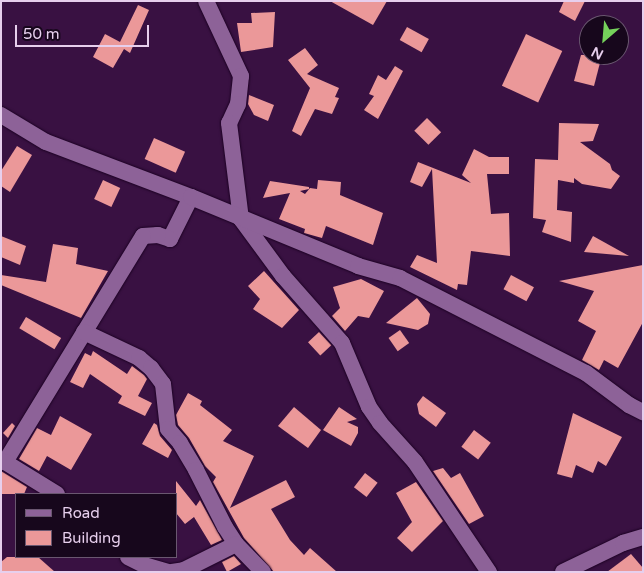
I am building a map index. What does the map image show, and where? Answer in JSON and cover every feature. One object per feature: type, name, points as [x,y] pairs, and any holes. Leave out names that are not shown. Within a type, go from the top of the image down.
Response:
[{"type":"street","points":[[206,1],[241,76],[238,104],[229,123],[241,219],[284,276],[342,343],[370,407],[415,462],[489,572]]},
{"type":"street","points":[[1,115],[46,142],[191,197],[358,266],[400,278],[586,373],[629,405],[643,412]]},
{"type":"street","points":[[55,493],[3,462],[143,236],[158,235],[170,239],[191,197]]},
{"type":"street","points":[[84,332],[139,358],[155,373],[162,384],[168,428],[180,443],[225,528],[236,544],[263,572]]},
{"type":"street","points":[[563,572],[623,543],[643,537]]},
{"type":"street","points":[[130,558],[144,565],[170,572],[184,570],[236,544]]},
{"type":"building","points":[[330,1],[387,1],[373,25]]},
{"type":"building","points":[[564,1],[585,1],[575,21],[559,12]]},
{"type":"building","points":[[138,5],[149,10],[130,53],[124,49],[113,68],[93,57],[105,34],[120,42]]},
{"type":"building","points":[[275,12],[273,47],[241,52],[237,23],[252,23],[251,13]]},
{"type":"building","points":[[407,27],[429,39],[422,52],[400,40]]},
{"type":"building","points":[[526,34],[562,51],[538,103],[502,86]]},
{"type":"building","points":[[305,48],[318,65],[307,74],[339,88],[335,97],[339,98],[332,114],[315,109],[301,136],[292,131],[310,88],[288,60]]},
{"type":"building","points":[[579,62],[579,65],[599,65],[594,86],[574,81]]},
{"type":"building","points":[[395,66],[403,71],[378,119],[364,110],[374,96],[369,94],[378,75],[386,80]]},
{"type":"building","points":[[249,95],[274,105],[268,121],[254,115],[248,104]]},
{"type":"building","points":[[427,118],[441,132],[428,145],[414,131]]},
{"type":"building","points":[[559,123],[599,124],[593,141],[580,142],[610,164],[612,170],[620,176],[611,189],[582,184],[574,178],[574,183],[558,180],[557,210],[572,212],[571,242],[542,232],[546,220],[533,218],[535,159],[558,160]]},
{"type":"building","points":[[154,138],[185,152],[176,173],[145,159]]},
{"type":"building","points":[[17,146],[32,155],[10,192],[1,186],[1,171]]},
{"type":"building","points":[[474,149],[489,157],[509,157],[509,174],[487,174],[491,214],[509,213],[510,256],[471,251],[467,285],[458,284],[457,290],[410,267],[417,255],[437,263],[432,169],[422,187],[410,182],[418,162],[471,183],[462,175]]},
{"type":"building","points":[[103,180],[120,188],[111,207],[94,199]]},
{"type":"building","points":[[318,180],[341,182],[340,195],[383,213],[373,245],[326,226],[322,238],[304,233],[305,229],[279,219],[290,193],[263,198],[270,181],[309,187],[309,189],[300,191],[305,194],[310,188],[317,189]]},
{"type":"building","points":[[1,236],[26,246],[20,265],[1,257]]},
{"type":"building","points":[[593,236],[629,256],[584,252]]},
{"type":"building","points":[[53,244],[78,248],[76,264],[108,271],[81,318],[1,285],[1,275],[46,282]]},
{"type":"building","points":[[643,265],[643,322],[618,368],[604,360],[599,370],[582,360],[596,331],[578,321],[594,291],[559,281]]},
{"type":"building","points":[[264,271],[299,310],[282,328],[253,309],[260,299],[248,286]]},
{"type":"building","points":[[511,275],[534,287],[526,301],[503,289]]},
{"type":"building","points":[[361,279],[384,291],[369,318],[358,316],[345,331],[332,316],[340,308],[333,287]]},
{"type":"building","points":[[417,298],[430,314],[428,324],[418,330],[386,323]]},
{"type":"building","points":[[26,317],[61,338],[54,349],[19,328]]},
{"type":"building","points":[[400,330],[409,343],[398,351],[389,338]]},
{"type":"building","points":[[319,332],[331,345],[320,355],[308,342]]},
{"type":"building","points":[[93,351],[127,374],[132,366],[144,375],[147,379],[138,396],[152,403],[145,416],[118,403],[122,396],[90,374],[83,388],[70,382],[85,353],[91,356]]},
{"type":"building","points":[[188,393],[202,401],[200,405],[232,430],[223,441],[254,456],[230,508],[286,480],[295,497],[271,509],[290,540],[304,555],[310,548],[337,572],[274,572],[244,538],[213,482],[216,477],[205,466],[189,438],[178,425],[176,415]]},
{"type":"building","points":[[423,396],[446,413],[436,427],[419,414],[417,404]]},
{"type":"building","points":[[294,407],[321,430],[308,448],[278,426]]},
{"type":"building","points":[[339,407],[357,419],[347,422],[358,427],[358,433],[351,446],[323,430]]},
{"type":"building","points":[[573,413],[622,437],[606,466],[598,461],[593,473],[576,465],[572,478],[557,474]]},
{"type":"building","points":[[60,416],[92,434],[71,470],[47,456],[39,471],[19,459],[37,428],[51,435]]},
{"type":"building","points":[[12,423],[15,426],[8,438],[3,433]]},
{"type":"building","points":[[154,423],[157,425],[160,436],[172,450],[168,458],[142,444]]},
{"type":"building","points":[[474,430],[491,443],[478,459],[461,447]]},
{"type":"building","points":[[443,468],[451,478],[460,473],[484,516],[469,524],[433,471]]},
{"type":"building","points":[[1,471],[27,487],[24,493],[1,494]]},
{"type":"building","points":[[365,473],[378,483],[367,497],[354,487]]},
{"type":"building","points":[[176,481],[196,506],[200,500],[222,540],[211,545],[194,517],[185,524],[178,515],[178,493],[176,493]]},
{"type":"building","points":[[416,482],[443,521],[412,552],[397,538],[412,522],[396,493]]},
{"type":"building","points":[[631,554],[643,568],[643,572],[607,572]]},
{"type":"building","points":[[234,556],[241,564],[227,572],[222,562]]},
{"type":"building","points":[[7,557],[39,558],[55,572],[1,572],[1,562]]}]
